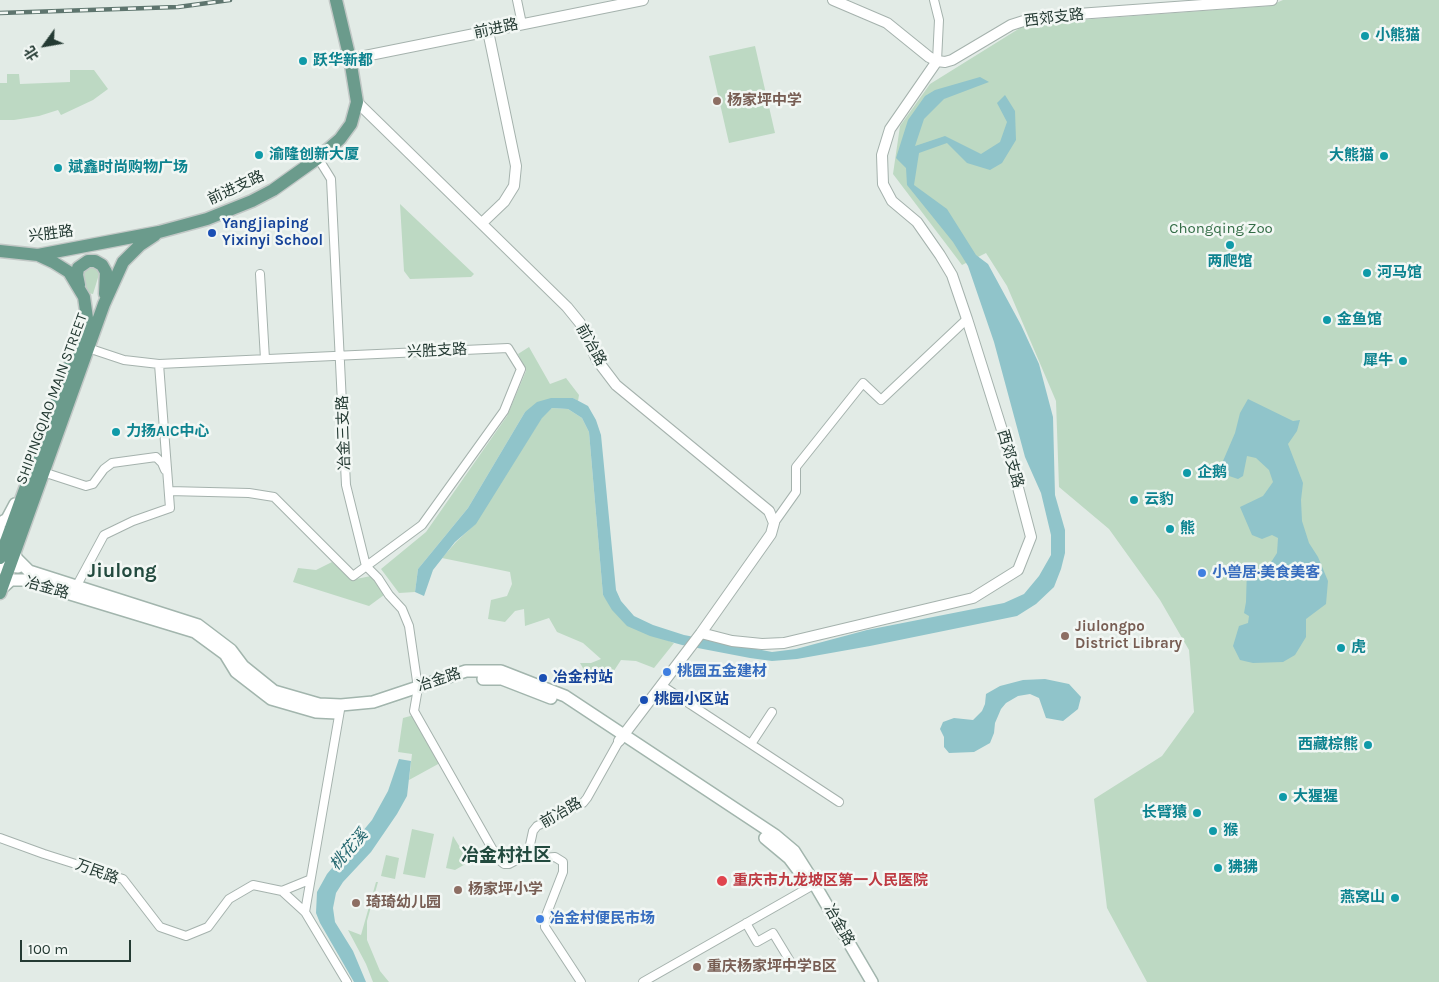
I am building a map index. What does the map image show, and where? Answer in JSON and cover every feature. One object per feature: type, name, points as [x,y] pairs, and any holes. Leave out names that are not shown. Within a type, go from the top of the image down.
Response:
[{"type":"main road","name":"前进支路","points":[[106,242],[159,232],[206,219],[252,201],[273,190],[318,158],[340,139],[351,124],[357,102],[350,59],[336,0]]},
{"type":"main road","points":[[344,0],[352,44],[350,59]]},
{"type":"main road","name":"SHIPINGQIAO MAIN STREET","points":[[4,549],[25,523],[104,304],[123,262],[140,245],[159,232]]},
{"type":"main road","name":"兴胜路","points":[[0,251],[38,256],[106,242]]},
{"type":"main road","name":"SHIPINGQIAO MAIN STREET","points":[[1,591],[4,549],[86,325],[87,312],[80,289],[69,272],[53,262],[38,256]]},
{"type":"main road","points":[[80,289],[77,279],[78,268],[88,261],[99,262],[104,269],[106,277],[104,304]]},
{"type":"main road","points":[[0,523],[10,516],[18,497],[28,484]]},
{"type":"main road","points":[[4,549],[26,576]]},
{"type":"main road","name":"冶金路","points":[[26,576],[196,632],[225,654],[236,672],[271,699],[316,712],[340,709],[417,692],[466,671],[501,672],[565,696],[622,738],[775,835],[794,851],[864,982]]},
{"type":"main road","name":"冶金路","points":[[1,591],[11,580],[26,576],[76,587],[198,625],[231,650],[243,666],[274,691],[340,709]]},
{"type":"main road","name":"冶金路","points":[[812,886],[872,982]]},
{"type":"street","points":[[518,0],[522,24]]},
{"type":"street","name":"前进路","points":[[350,59],[643,0]]},
{"type":"street","points":[[833,0],[887,23],[921,51],[937,61],[939,20],[934,0]]},
{"type":"street","name":"西郊支路","points":[[701,633],[732,641],[784,644],[973,598],[1018,570],[1030,537],[1007,446],[952,275],[917,222],[892,201],[882,184],[882,155],[890,129],[937,61],[945,62],[952,60],[998,32],[1023,20],[1036,17],[1272,0]]},
{"type":"street","points":[[482,223],[504,202],[514,186],[516,166],[488,31]]},
{"type":"street","name":"前冶路","points":[[357,102],[567,307],[580,323],[597,360],[616,385],[769,511],[774,523],[770,534],[732,590],[622,738],[587,798],[583,803],[537,826],[532,831],[528,854]]},
{"type":"street","name":"冶金三支路","points":[[318,158],[332,179],[346,485],[366,566],[402,609],[408,626],[417,692]]},
{"type":"street","points":[[260,274],[265,359]]},
{"type":"street","points":[[774,523],[796,492],[796,467],[863,383],[881,400],[967,319]]},
{"type":"street","name":"兴胜支路","points":[[88,348],[124,360],[159,364],[508,348],[521,369],[504,411],[422,525],[366,566]]},
{"type":"street","points":[[76,587],[104,535],[133,521],[170,508],[159,364]]},
{"type":"street","points":[[43,472],[86,486],[93,484],[104,468],[110,464],[153,456],[160,460],[168,477]]},
{"type":"street","points":[[169,492],[249,493],[274,497],[353,576],[366,566]]},
{"type":"street","points":[[661,685],[839,802]]},
{"type":"street","points":[[417,692],[414,711],[498,859],[504,864],[509,864],[528,854],[542,858],[555,857],[563,862],[563,872],[545,918],[546,927],[581,982]]},
{"type":"street","points":[[305,912],[340,709]]},
{"type":"street","points":[[751,744],[772,712]]},
{"type":"street","name":"万民路","points":[[0,838],[123,879],[160,928],[186,936],[208,927],[229,899],[254,885],[282,890]]},
{"type":"street","points":[[309,880],[282,890],[305,912],[347,982]]},
{"type":"street","points":[[643,982],[812,886]]},
{"type":"street","points":[[746,923],[757,942],[773,933],[790,961]]},
{"type":"green space","name":"Chongqing Zoo","points":[[1283,0],[1439,0],[1439,982],[1147,982],[1107,908],[1094,799],[1162,756],[1194,712],[1189,650],[1160,600],[1109,529],[1059,487],[1056,401],[1007,286],[986,253],[962,265],[893,174],[900,126],[930,84],[1020,28],[1038,23],[1269,6]]},
{"type":"green space","points":[[755,46],[775,133],[729,143],[709,56]]},
{"type":"green space","points":[[70,70],[94,70],[108,89],[93,100],[61,115],[58,110],[39,116],[0,120],[0,83],[7,83],[7,74],[19,74],[20,84],[70,82]]},
{"type":"green space","points":[[400,204],[474,274],[471,277],[410,279],[404,271]]},
{"type":"green space","points":[[91,263],[100,271],[93,294],[88,293],[80,277],[82,268]]},
{"type":"green space","points":[[529,347],[550,384],[566,378],[579,395],[578,401],[573,398],[525,412],[468,508],[418,569],[415,592],[399,593],[381,569],[426,532],[507,416],[526,371],[518,354]]},
{"type":"green space","points":[[552,408],[568,409],[582,418],[589,432],[603,595],[627,625],[674,643],[654,668],[636,661],[621,660],[608,680],[587,675],[580,663],[591,663],[601,659],[583,643],[557,632],[549,618],[525,626],[524,609],[515,611],[505,622],[488,619],[491,600],[507,596],[512,584],[510,572],[442,558],[473,526],[542,417]]},
{"type":"green space","points":[[332,562],[350,578],[356,579],[371,576],[384,595],[369,606],[293,582],[298,568],[316,570]]},
{"type":"green space","points":[[414,715],[440,763],[409,780],[412,754],[398,752],[403,718]]},
{"type":"green space","points":[[412,829],[434,834],[425,878],[403,874]]},
{"type":"green space","points":[[453,836],[469,862],[455,870],[446,868]]},
{"type":"green space","points":[[386,855],[399,858],[395,879],[381,876]]},
{"type":"green space","points":[[376,882],[378,882],[367,921],[367,940],[380,971],[389,982],[373,982],[348,930],[361,935]]},
{"type":"water","points":[[980,77],[989,82],[944,99],[924,119],[915,146],[945,136],[981,154],[1000,142],[1007,122],[997,103],[1005,95],[1015,111],[1016,140],[1002,163],[990,170],[967,163],[947,143],[919,153],[914,185],[947,209],[976,255],[988,264],[1021,325],[1039,364],[1053,417],[1055,495],[1065,530],[1065,553],[1054,587],[1036,604],[1017,616],[797,659],[772,661],[750,658],[682,645],[650,636],[627,626],[612,610],[603,595],[589,432],[582,418],[568,409],[552,408],[542,418],[476,524],[455,542],[433,570],[424,596],[415,592],[418,569],[468,508],[525,412],[537,402],[551,398],[573,398],[588,406],[596,420],[601,435],[616,590],[621,601],[634,616],[653,625],[684,635],[772,652],[796,649],[867,630],[1004,603],[1024,594],[1039,576],[1051,555],[1051,535],[1041,493],[1025,457],[994,342],[968,266],[953,242],[907,185],[906,168],[896,158],[908,120],[925,96],[935,90]]},
{"type":"water","points":[[1248,399],[1293,421],[1300,420],[1297,431],[1288,444],[1303,483],[1301,500],[1302,521],[1309,543],[1318,557],[1328,581],[1326,604],[1306,619],[1306,637],[1295,655],[1283,662],[1253,663],[1240,660],[1233,646],[1239,626],[1248,623],[1249,616],[1244,613],[1247,567],[1255,568],[1256,577],[1266,579],[1268,567],[1277,553],[1278,538],[1272,535],[1262,539],[1252,535],[1240,507],[1263,496],[1273,482],[1269,470],[1256,458],[1247,456],[1243,476],[1238,479],[1229,476],[1223,461],[1235,433],[1240,413]]},
{"type":"water","points":[[1045,679],[1069,684],[1081,697],[1078,709],[1063,721],[1046,718],[1039,698],[1030,694],[1018,696],[1006,703],[1001,709],[990,743],[974,752],[949,753],[944,747],[944,737],[940,729],[943,722],[954,718],[973,720],[982,711],[986,694],[1000,686],[1023,680]]},
{"type":"water","name":"桃花溪","points":[[399,759],[411,761],[407,796],[371,852],[343,882],[336,893],[333,908],[335,922],[353,951],[366,982],[354,982],[320,923],[316,913],[317,892],[327,874],[372,820],[388,791]]},
{"type":"railway","points":[[0,13],[178,7],[230,0]]},
{"type":"place","name":"小熊猫","points":[[1365,36]]},
{"type":"place","name":"跃华新都","points":[[303,61]]},
{"type":"place","name":"杨家坪中学","points":[[717,101]]},
{"type":"place","name":"渝隆创新大厦","points":[[259,155]]},
{"type":"place","name":"大熊猫","points":[[1384,156]]},
{"type":"place","name":"斌鑫时尚购物广场","points":[[58,168]]},
{"type":"place","name":"Yangjiaping Yixinyi School","points":[[212,233]]},
{"type":"place","name":"两爬馆","points":[[1230,245]]},
{"type":"place","name":"河马馆","points":[[1367,273]]},
{"type":"place","name":"金鱼馆","points":[[1327,320]]},
{"type":"place","name":"犀牛","points":[[1403,361]]},
{"type":"place","name":"力扬AIC中心","points":[[116,432]]},
{"type":"place","name":"企鹅","points":[[1187,473]]},
{"type":"place","name":"云豹","points":[[1134,500]]},
{"type":"place","name":"熊","points":[[1170,529]]},
{"type":"place","name":"小兽居·美食美客","points":[[1202,573]]},
{"type":"place","name":"Jiulongpo District Library","points":[[1065,636]]},
{"type":"place","name":"虎","points":[[1341,648]]},
{"type":"place","name":"桃园五金建材","points":[[667,672]]},
{"type":"place","name":"冶金村站","points":[[543,678]]},
{"type":"place","name":"桃园小区站","points":[[644,700]]},
{"type":"place","name":"西藏棕熊","points":[[1368,745]]},
{"type":"place","name":"大猩猩","points":[[1283,797]]},
{"type":"place","name":"长臂猿","points":[[1197,813]]},
{"type":"place","name":"猴","points":[[1213,831]]},
{"type":"place","name":"狒狒","points":[[1218,868]]},
{"type":"place","name":"重庆市九龙坡区第一人民医院","points":[[722,881]]},
{"type":"place","name":"杨家坪小学","points":[[458,890]]},
{"type":"place","name":"燕窝山","points":[[1395,898]]},
{"type":"place","name":"琦琦幼儿园","points":[[356,903]]},
{"type":"place","name":"冶金村便民市场","points":[[540,919]]},
{"type":"place","name":"重庆杨家坪中学B区","points":[[697,967]]},
{"type":"district","name":"Jiulong","points":[[122,571]]},
{"type":"district","name":"冶金村社区","points":[[506,856]]}]
